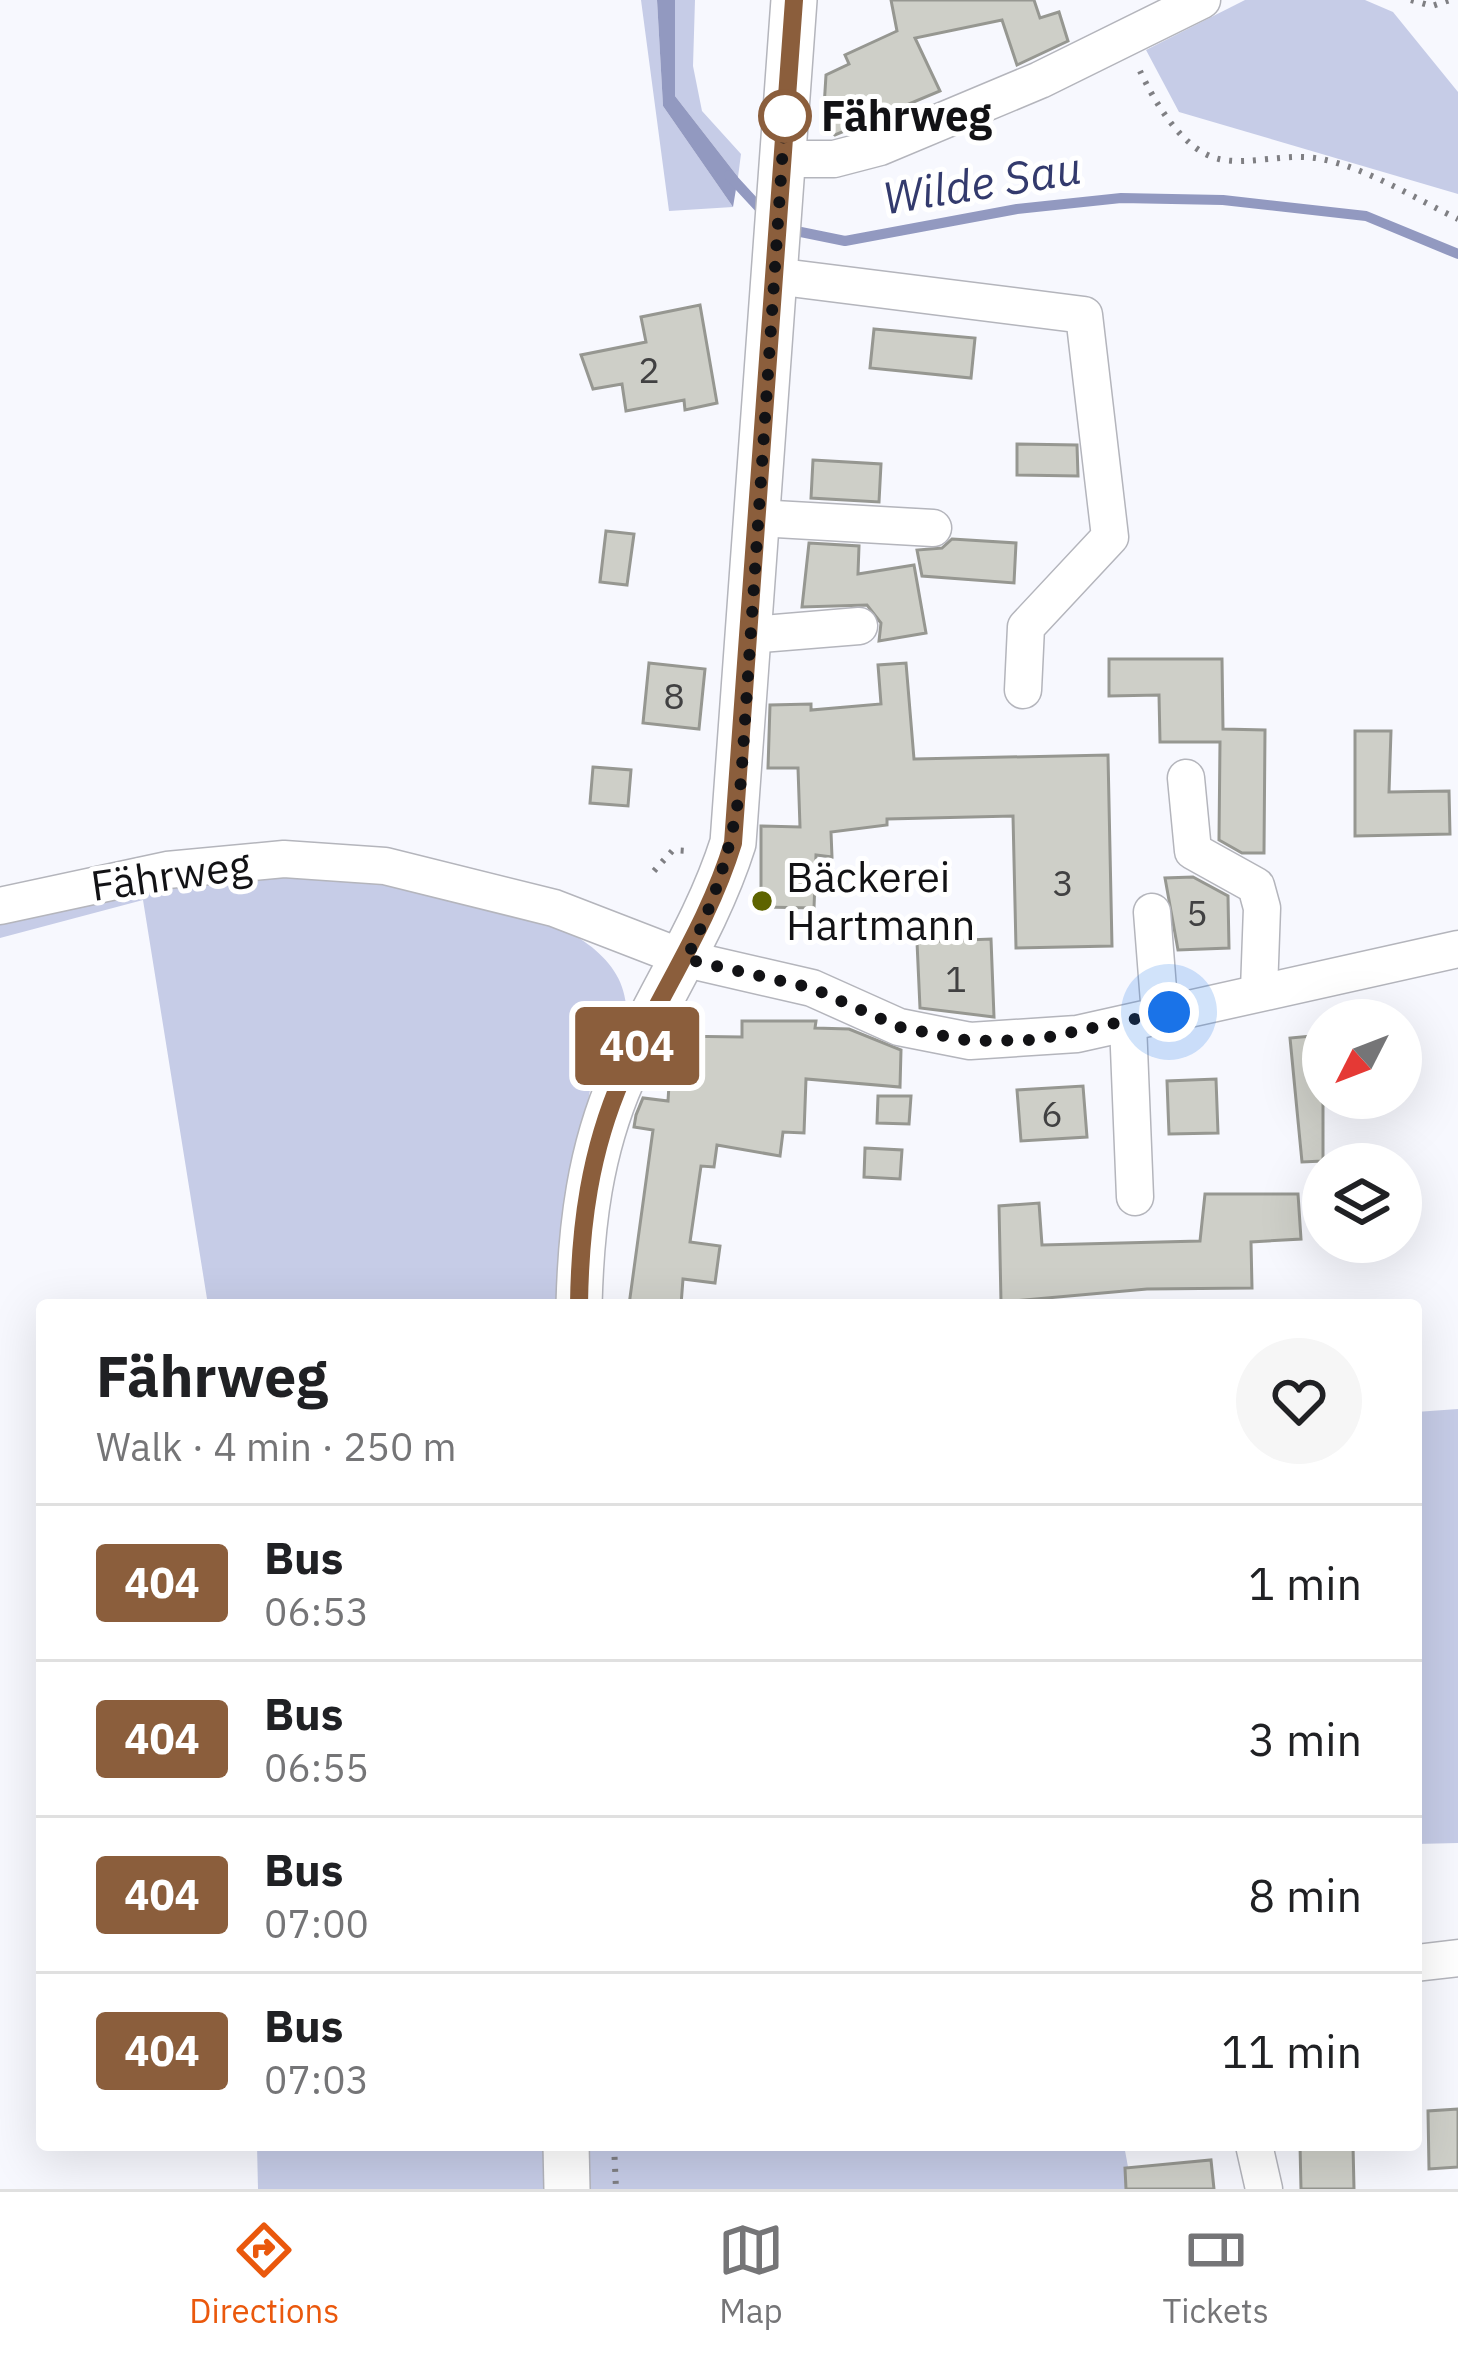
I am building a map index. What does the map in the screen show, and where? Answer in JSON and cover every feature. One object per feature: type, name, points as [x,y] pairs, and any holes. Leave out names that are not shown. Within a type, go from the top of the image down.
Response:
[{"type":"main road","points":[[579,1299],[588,1184],[602,1130],[647,1026],[713,908],[733,843],[794,0]]},
{"type":"main road","points":[[566,2151],[567,2189]]},
{"type":"street","points":[[780,177],[880,147],[1202,0]]},
{"type":"street","points":[[774,268],[1084,315],[1110,536],[1027,627],[1024,689]]},
{"type":"street","points":[[758,518],[933,528]]},
{"type":"street","points":[[750,635],[860,626]]},
{"type":"street","points":[[1186,778],[1193,851],[1237,870],[1256,886],[1262,908],[1258,989]]},
{"type":"street","name":"Fährweg","points":[[0,906],[167,870],[284,859],[385,866],[554,908],[686,959],[812,988],[929,1036],[1034,1040],[1458,949]]},
{"type":"street","points":[[1135,1197],[1152,911]]},
{"type":"street","points":[[1422,1962],[1458,1958]]},
{"type":"street","points":[[1255,2151],[1264,2189]]},
{"type":"path","points":[[1411,0],[1432,6],[1450,0]]},
{"type":"path","points":[[1124,38],[1162,110],[1193,145],[1219,159],[1283,154],[1327,160],[1458,220]]},
{"type":"path","points":[[614,2151],[616,2189]]},
{"type":"shaded area","points":[[641,0],[657,0],[663,106],[733,207],[669,211]]},
{"type":"shaded area","points":[[657,0],[675,0],[675,96],[738,177],[733,207],[663,106]]},
{"type":"shaded area","points":[[675,0],[695,0],[693,66],[702,111],[741,154],[738,177],[675,96]]},
{"type":"shaded area","points":[[1245,0],[1365,0],[1393,12],[1458,92],[1458,194],[1179,112],[1146,50]]},
{"type":"shaded area","points":[[336,870],[459,894],[550,923],[587,944],[614,971],[625,1012],[589,1096],[561,1299],[207,1299],[143,900],[0,938],[0,917],[166,879]]},
{"type":"shaded area","points":[[1458,1409],[1458,1843],[1422,1844],[1422,1412]]},
{"type":"shaded area","points":[[257,2151],[547,2151],[548,2189],[258,2189]]},
{"type":"shaded area","points":[[585,2151],[1125,2151],[1132,2189],[586,2189]]},
{"type":"building","points":[[891,0],[1034,0],[1040,18],[1059,12],[1068,41],[1017,65],[1002,20],[915,38],[940,91],[835,135],[823,124],[826,75],[849,64],[845,55],[897,31]]},
{"type":"building","points":[[700,305],[717,403],[685,410],[684,400],[626,411],[622,384],[593,389],[581,355],[646,342],[641,317]]},
{"type":"building","points":[[874,329],[975,338],[971,378],[870,368]]},
{"type":"building","points":[[1017,444],[1077,445],[1078,476],[1017,475]]},
{"type":"building","points":[[813,460],[881,464],[879,502],[811,498]]},
{"type":"building","points":[[606,531],[634,534],[627,585],[600,582]]},
{"type":"building","points":[[952,539],[1016,543],[1014,583],[922,576],[917,550],[942,548]]},
{"type":"building","points":[[809,543],[859,546],[858,574],[914,565],[926,633],[879,641],[881,623],[867,605],[802,607]]},
{"type":"building","points":[[1109,659],[1222,659],[1223,729],[1265,730],[1264,853],[1242,853],[1219,840],[1220,742],[1160,742],[1159,695],[1109,696]]},
{"type":"building","points":[[649,663],[705,669],[699,729],[643,723]]},
{"type":"building","points":[[906,663],[914,759],[1108,755],[1112,946],[1016,948],[1013,816],[887,819],[887,825],[831,832],[832,857],[816,855],[814,908],[761,907],[761,826],[800,827],[798,768],[768,768],[770,705],[811,704],[811,710],[881,704],[878,665]]},
{"type":"building","points":[[1355,731],[1391,731],[1389,792],[1449,791],[1450,834],[1355,836]]},
{"type":"building","points":[[593,767],[631,770],[628,806],[590,803]]},
{"type":"building","points":[[1193,877],[1228,896],[1229,948],[1178,950],[1165,878]]},
{"type":"building","points":[[991,939],[994,1017],[920,1008],[917,942]]},
{"type":"building","points":[[742,1021],[816,1021],[815,1028],[849,1029],[901,1050],[900,1087],[806,1079],[804,1133],[783,1132],[780,1156],[717,1145],[714,1167],[701,1166],[690,1242],[720,1246],[715,1283],[683,1279],[681,1299],[630,1299],[653,1130],[634,1127],[643,1098],[668,1101],[672,1036],[742,1037]]},
{"type":"building","points":[[1302,1037],[1302,1119],[1323,1119],[1323,1143],[1302,1143],[1302,1162],[1290,1038]]},
{"type":"building","points":[[1216,1079],[1218,1133],[1169,1134],[1167,1081]]},
{"type":"building","points":[[1083,1086],[1087,1137],[1021,1141],[1017,1090]]},
{"type":"building","points":[[878,1096],[911,1096],[909,1124],[877,1123]]},
{"type":"building","points":[[865,1148],[902,1150],[900,1179],[864,1177]]},
{"type":"building","points":[[1205,1194],[1298,1194],[1301,1239],[1251,1242],[1252,1288],[1001,1299],[999,1206],[1039,1203],[1042,1245],[1200,1241]]},
{"type":"building","points":[[1458,2109],[1458,2167],[1429,2169],[1428,2111]]},
{"type":"building","points":[[1300,2151],[1353,2151],[1354,2189],[1301,2189]]},
{"type":"building","points":[[1211,2160],[1214,2189],[1126,2189],[1125,2168]]},
{"type":"waterway","name":"Wilde Sau","points":[[729,175],[765,214]]},
{"type":"waterway","name":"Wilde Sau","points":[[791,230],[845,241],[1017,209],[1121,198],[1223,200],[1366,216],[1458,254]]},
{"type":"bus line","name":"404","points":[[579,1299],[588,1184],[602,1130],[647,1026],[713,908],[733,843],[794,0]]},
{"type":"place","name":"Fährweg","points":[[785,116]]},
{"type":"place","name":"Bäckerei Hartmann","points":[[762,901]]},
{"type":"route","points":[[785,116],[741,781],[730,854],[713,908],[686,959],[812,988],[899,1027],[970,1041],[1077,1034],[1169,1012]]}]
